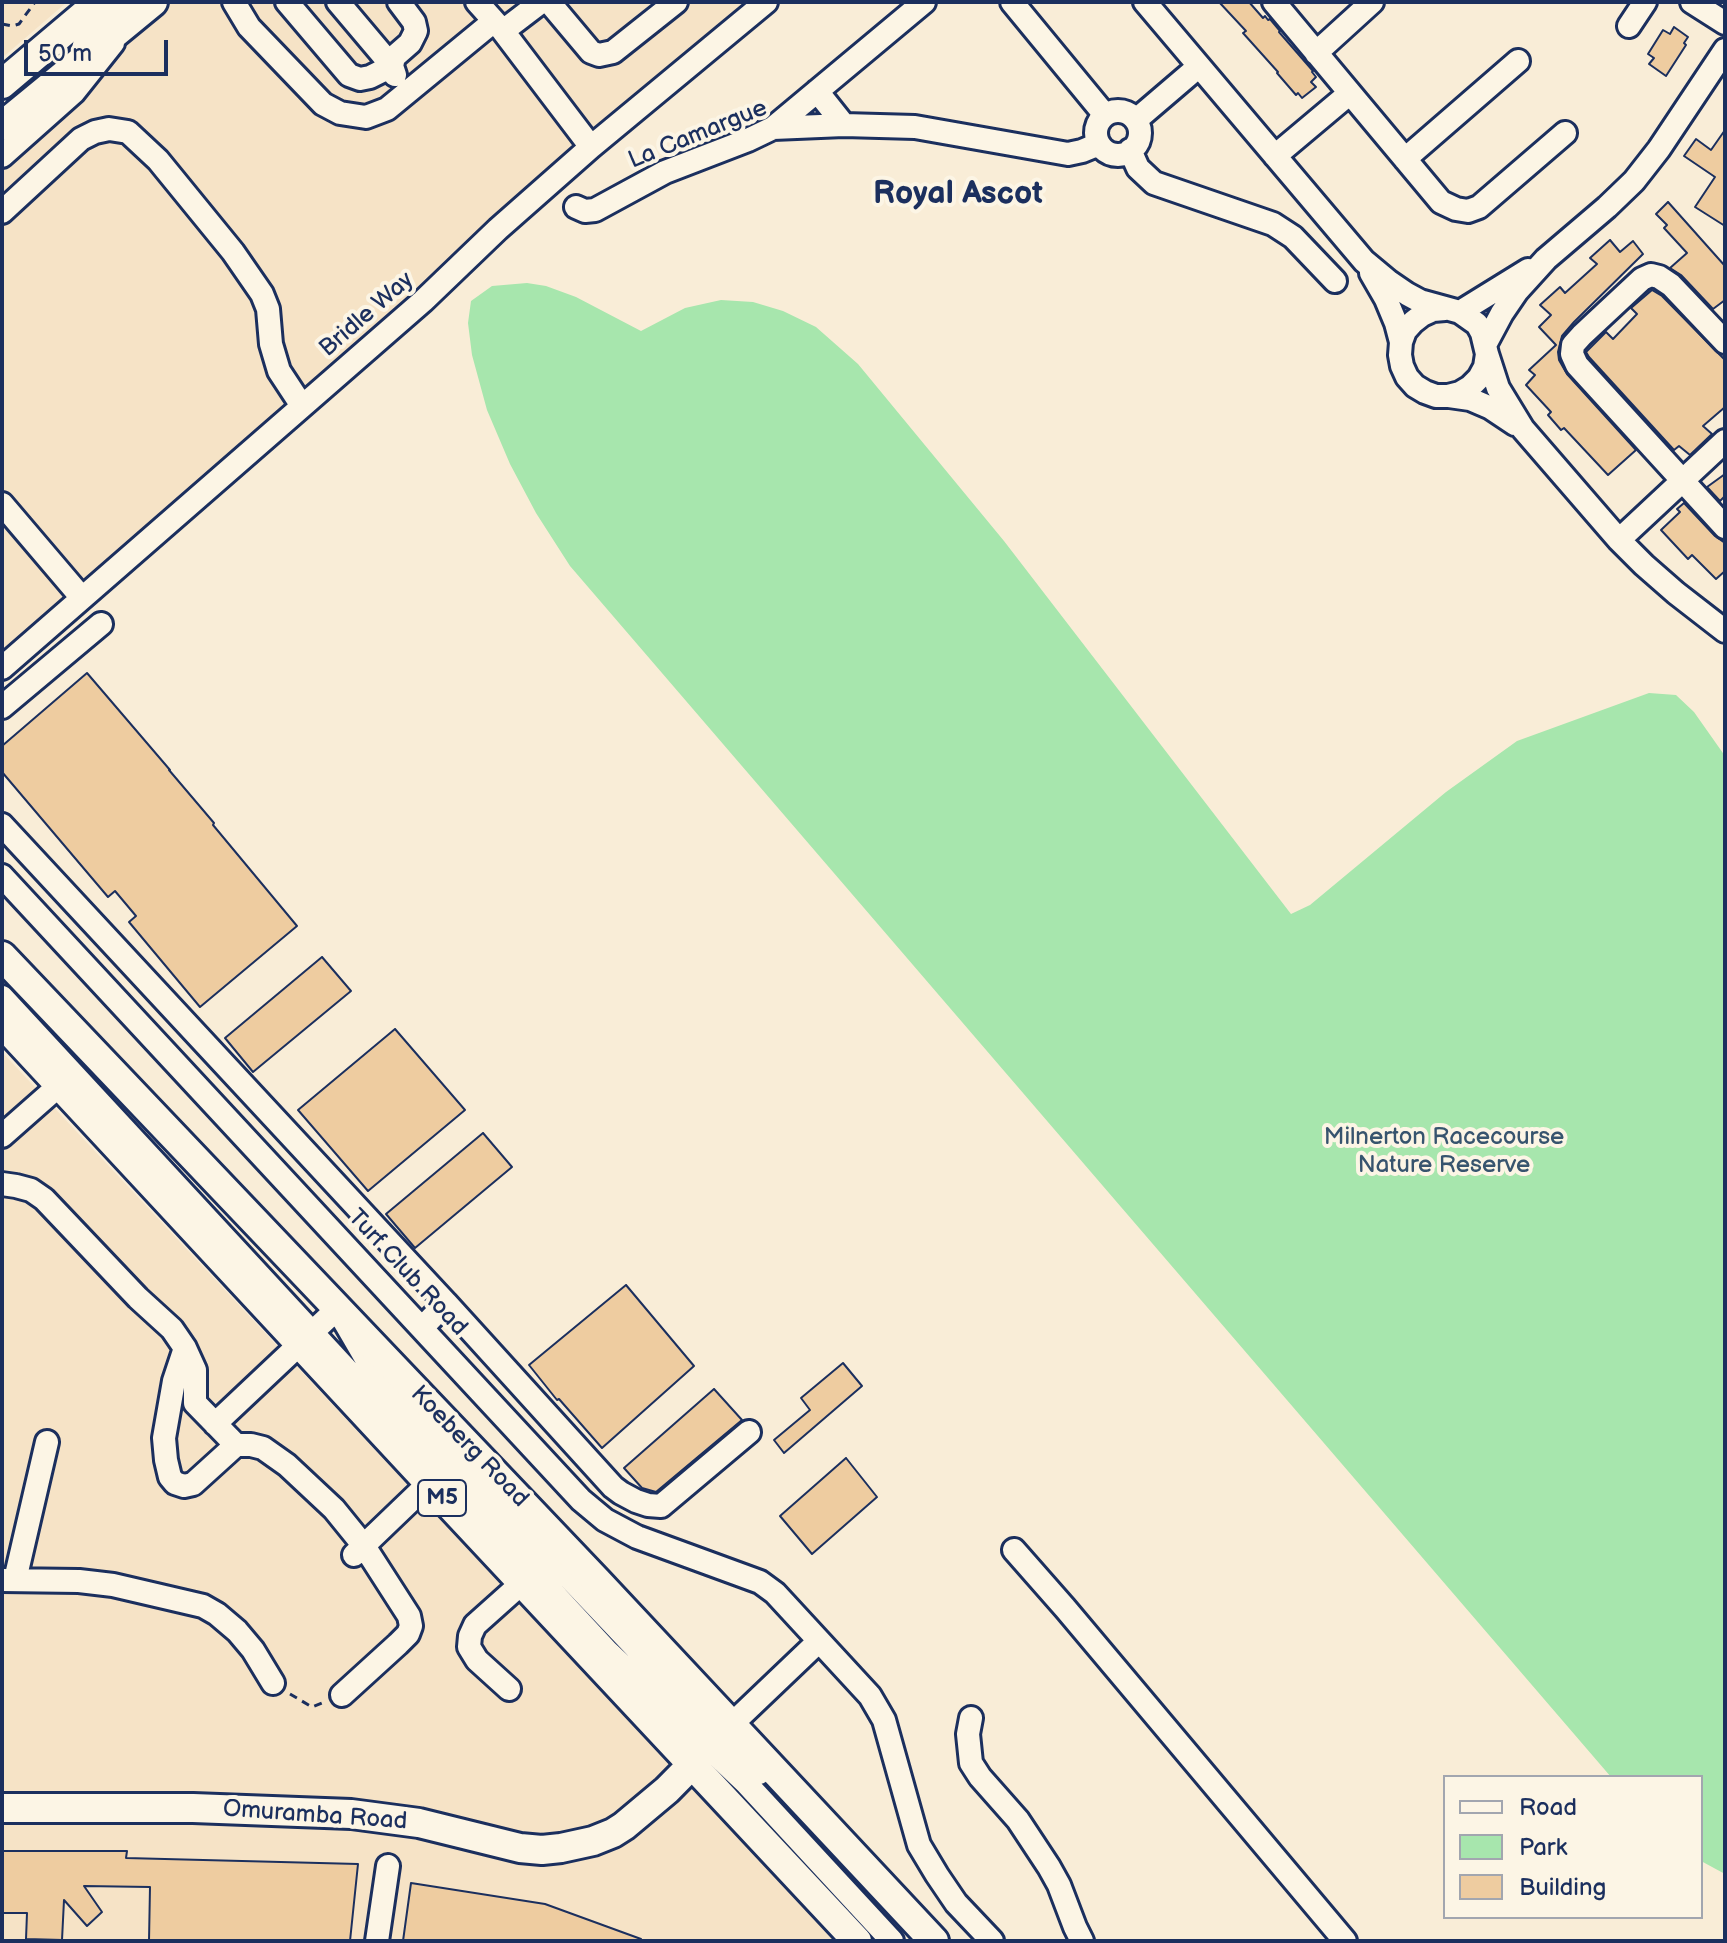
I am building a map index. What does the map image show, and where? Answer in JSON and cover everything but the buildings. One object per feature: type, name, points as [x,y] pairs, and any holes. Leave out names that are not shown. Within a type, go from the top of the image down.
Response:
[{"type":"main road","points":[[2,84],[99,2]]},
{"type":"main road","points":[[2,126],[84,59],[137,8]]},
{"type":"main road","name":"Koeberg Road","points":[[2,956],[337,1309],[714,1743],[857,1941]]},
{"type":"main road","name":"Koeberg Road","points":[[2,1023],[66,1080],[306,1338],[429,1483],[522,1583],[714,1743],[934,1941]]},
{"type":"main road","name":"Omuramba Road","points":[[2,1808],[193,1808],[351,1814],[419,1823],[520,1848],[552,1849],[583,1844],[613,1833],[640,1814],[714,1743]]},
{"type":"street","points":[[234,2],[249,27],[323,104],[340,113],[366,117],[387,109],[407,93],[490,13],[541,2]]},
{"type":"street","points":[[287,2],[349,75],[360,79],[370,77],[392,66]]},
{"type":"street","points":[[338,2],[392,66],[407,93]]},
{"type":"street","points":[[392,66],[394,57],[410,43],[416,31],[414,22],[399,2]]},
{"type":"street","points":[[549,2],[591,52],[604,55],[613,52],[676,2]]},
{"type":"street","name":"Bridle Way","points":[[2,668],[423,301],[591,147],[766,2]]},
{"type":"street","points":[[773,128],[924,2]]},
{"type":"street","points":[[1012,2],[1105,115]]},
{"type":"street","points":[[1145,2],[1364,261],[1407,294],[1477,324],[1498,388],[1523,429],[1619,540],[1676,593],[1725,631]]},
{"type":"street","points":[[1274,2],[1441,202],[1456,209],[1468,211],[1479,207],[1565,133]]},
{"type":"street","points":[[1316,53],[1372,2]]},
{"type":"street","points":[[1629,26],[1645,2]]},
{"type":"street","points":[[1692,2],[1725,23]]},
{"type":"street","points":[[2,156],[74,92],[137,8]]},
{"type":"street","points":[[490,13],[591,147]]},
{"type":"street","points":[[1448,396],[1460,393],[1479,378],[1485,367],[1486,349],[1502,313],[1517,291],[1546,259],[1634,181],[1725,50]]},
{"type":"street","points":[[1405,159],[1518,61]]},
{"type":"street","points":[[1136,120],[1198,67]]},
{"type":"street","points":[[817,91],[844,125]]},
{"type":"street","points":[[1275,156],[1350,93]]},
{"type":"street","points":[[1099,144],[1096,129],[1099,121],[1112,111],[1128,113],[1136,120],[1139,134],[1137,143],[1130,150],[1138,168],[1154,183],[1273,224],[1293,237],[1335,281]]},
{"type":"street","name":"La Camargue","points":[[576,207],[585,211],[595,210],[665,172],[773,128],[844,125],[915,127],[1055,153],[1068,154],[1099,144],[1110,153],[1130,150]]},
{"type":"street","points":[[2,212],[81,139],[109,129],[128,132],[158,160],[233,252],[262,294],[268,309],[271,344],[279,371],[302,406]]},
{"type":"street","points":[[1523,429],[1491,408],[1470,399],[1436,396],[1415,386],[1402,366],[1401,342],[1405,331],[1422,315],[1433,310],[1452,311],[1546,259]]},
{"type":"street","points":[[1364,261],[1386,299],[1401,342]]},
{"type":"street","points":[[1725,342],[1671,285],[1651,275],[1642,279],[1582,335],[1573,345],[1572,354],[1577,365],[1725,527]]},
{"type":"street","points":[[1619,540],[1725,441]]},
{"type":"street","points":[[5,512],[82,598]]},
{"type":"street","points":[[2,707],[101,624]]},
{"type":"street","points":[[2,825],[613,1487],[636,1501],[661,1506],[749,1432]]},
{"type":"street","name":"Turf Club Road","points":[[2,876],[581,1500],[605,1520],[637,1537],[760,1582],[775,1593],[870,1696],[884,1720],[919,1845],[956,1903],[992,1941]]},
{"type":"street","points":[[2,997],[66,1080]]},
{"type":"street","points":[[2,1136],[95,1053]]},
{"type":"street","points":[[2,1184],[31,1190],[44,1199],[138,1298],[172,1329],[195,1370],[195,1403],[236,1445]]},
{"type":"street","points":[[422,1328],[446,1303]]},
{"type":"street","points":[[215,1424],[337,1309]]},
{"type":"street","points":[[306,1338],[607,1651],[714,1743],[758,1772],[916,1941]]},
{"type":"street","points":[[185,1348],[174,1381],[164,1438],[170,1477],[175,1483],[184,1486],[193,1484],[236,1445],[263,1448],[287,1465],[334,1509],[359,1551],[409,1616],[411,1626],[408,1634],[342,1695]]},
{"type":"street","points":[[170,1404],[195,1403]]},
{"type":"street","points":[[47,1442],[8,1580],[113,1585],[203,1606],[237,1631],[273,1683]]},
{"type":"street","points":[[359,1551],[429,1483]]},
{"type":"street","points":[[1014,1550],[1345,1941]]},
{"type":"street","points":[[509,1689],[477,1660],[469,1647],[470,1636],[475,1625],[522,1583]]},
{"type":"street","points":[[714,1743],[819,1641]]},
{"type":"street","points":[[971,1718],[968,1734],[971,1763],[1018,1820],[1049,1867],[1082,1941]]},
{"type":"street","points":[[714,1743],[746,1783],[892,1941]]},
{"type":"street","points":[[377,1941],[388,1866]]},
{"type":"path","points":[[2,24],[19,24],[35,2]]},
{"type":"path","points":[[273,1683],[312,1707],[342,1695]]},
{"type":"shaded area","points":[[2,2],[67,2],[2,58]]},
{"type":"shaded area","points":[[153,2],[766,2],[2,668],[2,126]]},
{"type":"shaded area","points":[[2,1052],[835,1941],[2,1941]]},
{"type":"green space","name":"Milnerton Racecourse Nature Reserve","points":[[527,283],[546,286],[576,297],[641,331],[685,308],[721,300],[753,302],[783,311],[816,327],[858,364],[1004,541],[1291,914],[1310,905],[1446,792],[1517,741],[1649,693],[1676,695],[1694,712],[1725,756],[1725,1874],[1703,1862],[1703,1775],[1609,1775],[570,566],[536,513],[510,464],[487,410],[472,355],[468,323],[471,301],[492,286]]},
{"type":"district","name":"Royal Ascot","points":[[958,195]]}]
